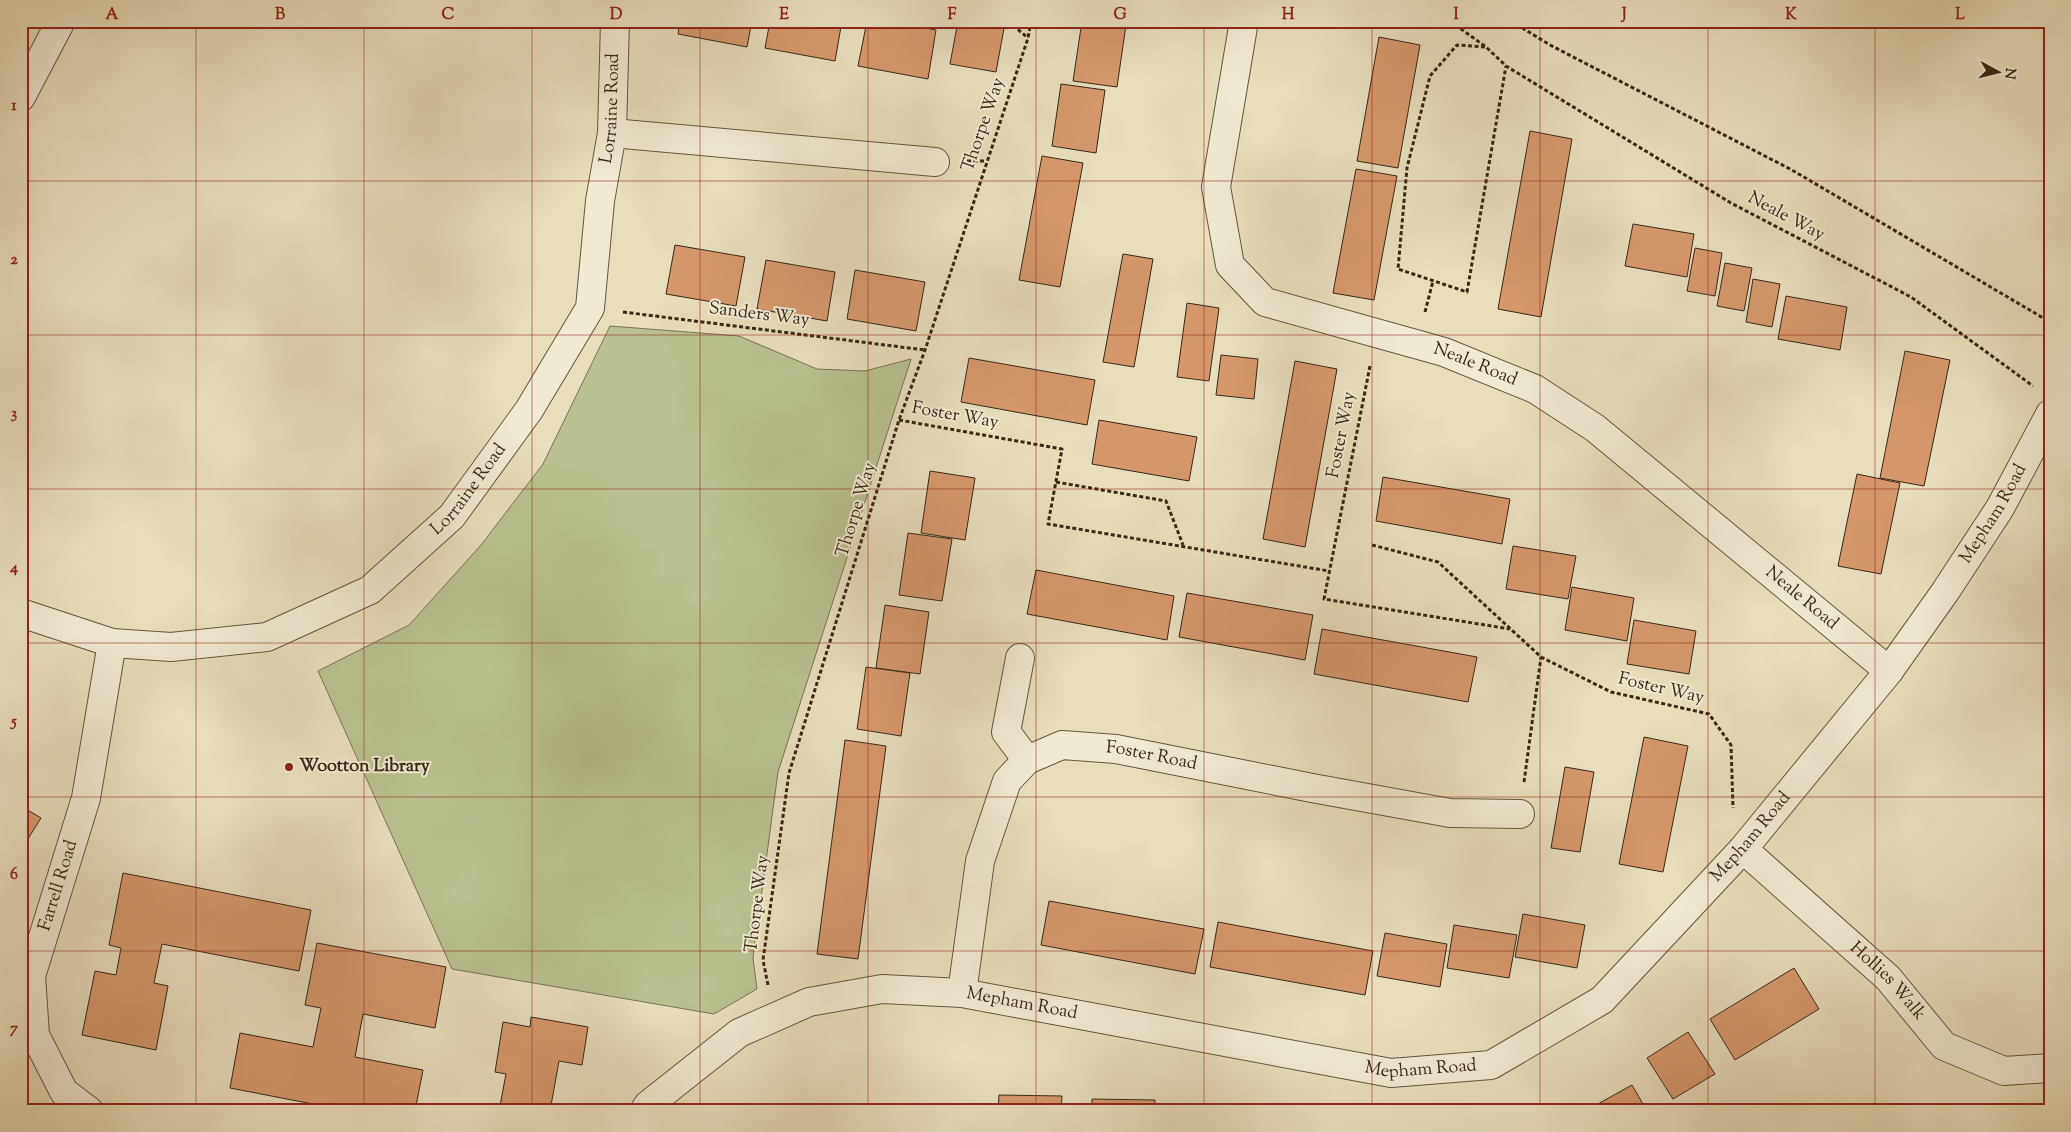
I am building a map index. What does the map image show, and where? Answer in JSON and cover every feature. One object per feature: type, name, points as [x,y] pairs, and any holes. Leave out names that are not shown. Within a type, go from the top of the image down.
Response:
[{"type":"street","points":[[21,97],[61,21]]},
{"type":"street","name":"Lorraine Road","points":[[21,613],[112,644],[171,647],[267,637],[370,590],[452,516],[528,410],[590,308],[600,201],[612,133],[615,21]]},
{"type":"street","name":"Neale Road","points":[[1244,21],[1216,188],[1230,265],[1265,302],[1444,352],[1535,390],[1588,423],[1889,671]]},
{"type":"street","points":[[612,133],[935,162]]},
{"type":"street","name":"Mepham Road","points":[[644,1111],[648,1105],[739,1034],[809,1002],[882,989],[962,993],[1391,1073],[1491,1065],[1602,1000],[1743,850],[1889,671],[1945,592],[2000,508],[2050,414]]},
{"type":"street","name":"Farrell Road","points":[[89,1111],[64,1092],[28,1036],[32,976],[86,798],[112,644]]},
{"type":"street","points":[[1020,658],[1006,732],[1027,760]]},
{"type":"street","name":"Foster Road","points":[[962,993],[980,860],[1007,781],[1027,760],[1062,745],[1116,750],[1450,813],[1520,814]]},
{"type":"street","name":"Hollies Walk","points":[[1743,850],[1888,978],[1944,1046],[2004,1071],[2050,1068]]},
{"type":"path","points":[[1008,21],[1028,38]]},
{"type":"path","name":"Thorpe Way","points":[[774,1018],[763,960],[789,773],[899,420],[925,350],[1028,38],[1031,21]]},
{"type":"path","name":"Neale Way","points":[[1450,21],[1486,47],[1506,66],[1731,203],[1910,297],[2034,387]]},
{"type":"path","points":[[1511,21],[1550,45],[1792,170],[2050,322]]},
{"type":"path","points":[[1486,47],[1457,45],[1430,76],[1407,168],[1398,270],[1467,292],[1506,66]]},
{"type":"path","name":"Sanders Way","points":[[590,308],[925,350]]},
{"type":"path","name":"Foster Way","points":[[1376,333],[1324,599],[1512,629]]},
{"type":"path","name":"Foster Way","points":[[899,420],[1062,449],[1048,524]]},
{"type":"path","points":[[1183,545],[1166,501],[1056,482],[1048,524],[1183,545],[1329,571]]},
{"type":"path","name":"Foster Way","points":[[1372,544],[1438,562],[1541,656],[1611,692],[1709,714],[1731,745],[1733,809],[1743,850]]},
{"type":"path","points":[[1520,814],[1541,656]]},
{"type":"green space","points":[[610,326],[739,336],[817,369],[865,371],[911,359],[778,772],[753,958],[757,989],[714,1014],[452,969],[318,671],[409,625],[481,545],[543,464]]},
{"type":"building","points":[[680,21],[752,21],[747,47],[678,34]]},
{"type":"building","points":[[770,21],[842,21],[835,61],[765,48]]},
{"type":"building","points":[[867,21],[890,21],[936,30],[928,79],[858,66]]},
{"type":"building","points":[[958,21],[1005,23],[996,72],[950,64]]},
{"type":"building","points":[[1082,21],[1099,21],[1126,25],[1117,87],[1073,81]]},
{"type":"building","points":[[1379,37],[1420,45],[1398,168],[1357,161]]},
{"type":"building","points":[[1061,84],[1105,90],[1096,153],[1052,146]]},
{"type":"building","points":[[1530,131],[1572,139],[1541,317],[1498,309]]},
{"type":"building","points":[[1042,156],[1083,163],[1060,287],[1019,280]]},
{"type":"building","points":[[1356,169],[1397,176],[1374,300],[1333,293]]},
{"type":"building","points":[[1633,224],[1694,234],[1687,277],[1625,266]]},
{"type":"building","points":[[675,245],[745,257],[736,306],[666,294]]},
{"type":"building","points":[[1695,248],[1722,253],[1715,296],[1687,291]]},
{"type":"building","points":[[1123,254],[1153,259],[1134,367],[1103,362]]},
{"type":"building","points":[[766,260],[835,272],[827,321],[757,309]]},
{"type":"building","points":[[1725,263],[1752,268],[1744,311],[1717,306]]},
{"type":"building","points":[[855,270],[925,282],[916,331],[847,319]]},
{"type":"building","points":[[1753,279],[1780,284],[1772,327],[1746,322]]},
{"type":"building","points":[[1786,296],[1847,307],[1840,350],[1778,339]]},
{"type":"building","points":[[1187,303],[1219,308],[1209,381],[1177,377]]},
{"type":"building","points":[[1905,351],[1950,360],[1924,486],[1880,478]]},
{"type":"building","points":[[1221,355],[1258,359],[1254,399],[1216,395]]},
{"type":"building","points":[[969,358],[1095,380],[1087,425],[961,402]]},
{"type":"building","points":[[1295,361],[1337,369],[1305,547],[1263,539]]},
{"type":"building","points":[[1099,420],[1197,437],[1189,481],[1092,464]]},
{"type":"building","points":[[930,471],[975,478],[965,540],[921,533]]},
{"type":"building","points":[[1857,474],[1900,483],[1881,574],[1838,566]]},
{"type":"building","points":[[1383,477],[1510,499],[1502,544],[1376,521]]},
{"type":"building","points":[[908,533],[952,539],[942,601],[899,595]]},
{"type":"building","points":[[1513,546],[1576,556],[1568,599],[1506,589]]},
{"type":"building","points":[[1036,570],[1174,596],[1167,640],[1027,614]]},
{"type":"building","points":[[1572,587],[1634,598],[1627,641],[1565,630]]},
{"type":"building","points":[[1187,593],[1313,615],[1305,660],[1179,637]]},
{"type":"building","points":[[885,605],[929,612],[920,674],[876,668]]},
{"type":"building","points":[[1634,620],[1696,631],[1689,674],[1627,664]]},
{"type":"building","points":[[1322,629],[1477,657],[1468,702],[1314,674]]},
{"type":"building","points":[[866,667],[910,673],[901,736],[857,729]]},
{"type":"building","points":[[1644,737],[1688,746],[1663,872],[1619,864]]},
{"type":"building","points":[[845,740],[886,746],[858,959],[817,954]]},
{"type":"building","points":[[1565,767],[1594,772],[1580,852],[1551,848]]},
{"type":"building","points":[[21,806],[41,818],[21,850]]},
{"type":"building","points":[[123,873],[311,910],[299,971],[162,944],[154,983],[168,986],[156,1050],[82,1035],[95,971],[116,975],[121,948],[109,945]]},
{"type":"building","points":[[1049,901],[1204,929],[1195,974],[1041,945]]},
{"type":"building","points":[[1523,914],[1585,925],[1577,968],[1515,957]]},
{"type":"building","points":[[1218,922],[1373,951],[1365,995],[1210,967]]},
{"type":"building","points":[[1454,925],[1517,935],[1509,978],[1447,968]]},
{"type":"building","points":[[1385,933],[1447,944],[1440,987],[1377,976]]},
{"type":"building","points":[[317,943],[446,967],[435,1028],[363,1014],[355,1057],[423,1070],[415,1111],[349,1111],[230,1088],[240,1033],[313,1047],[321,1008],[305,1005]]},
{"type":"building","points":[[1794,968],[1819,1009],[1735,1060],[1710,1019]]},
{"type":"building","points":[[531,1017],[588,1027],[582,1065],[559,1061],[550,1111],[529,1111],[500,1106],[506,1074],[495,1072],[503,1022],[530,1027]]},
{"type":"building","points":[[1688,1032],[1715,1074],[1673,1099],[1647,1058]]},
{"type":"building","points":[[1632,1085],[1647,1111],[1599,1111],[1596,1105]]},
{"type":"building","points":[[999,1095],[1062,1096],[1061,1111],[998,1111]]},
{"type":"building","points":[[1092,1099],[1155,1100],[1155,1111],[1092,1111]]},
{"type":"building","points":[[903,1109],[966,1110],[966,1111],[903,1111]]},
{"type":"place","name":"Wootton Library","points":[[289,767]]}]
